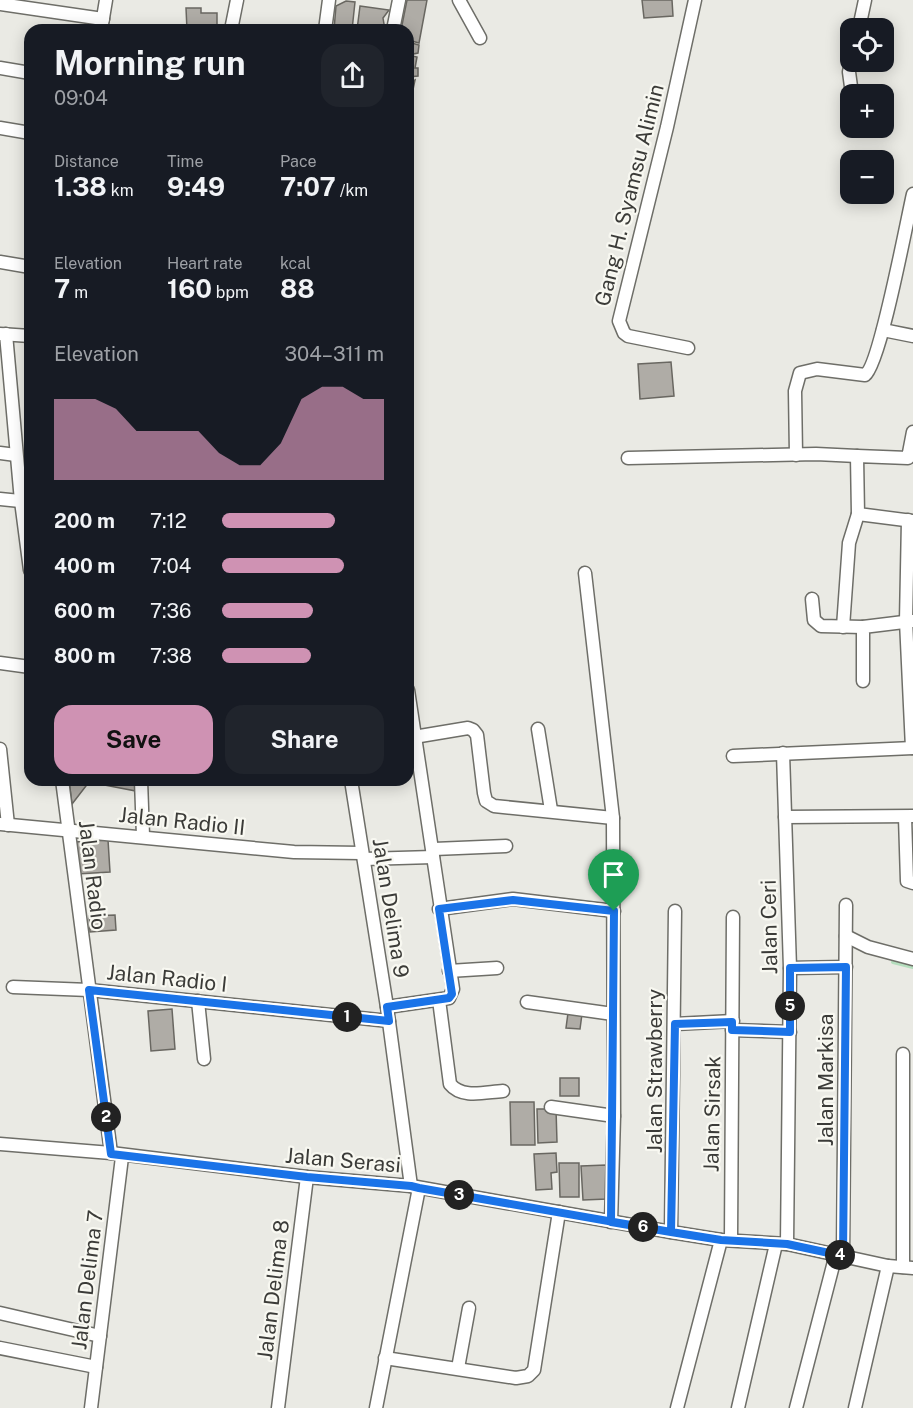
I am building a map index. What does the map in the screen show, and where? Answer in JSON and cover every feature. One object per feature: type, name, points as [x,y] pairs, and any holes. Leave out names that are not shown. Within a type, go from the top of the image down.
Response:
[{"type":"street","points":[[0,4],[102,24],[106,0]]},
{"type":"street","points":[[232,24],[237,0]]},
{"type":"street","points":[[326,24],[329,0]]},
{"type":"street","points":[[394,24],[399,0]]},
{"type":"street","points":[[459,0],[480,38]]},
{"type":"street","name":"Gang H. Syamsu Alimin","points":[[688,348],[628,336],[624,333],[619,321],[667,127],[695,0]]},
{"type":"street","points":[[861,18],[865,0]]},
{"type":"street","points":[[0,68],[24,71]]},
{"type":"street","points":[[0,128],[24,132]]},
{"type":"street","points":[[796,455],[795,391],[800,373],[817,369],[867,374],[883,330],[913,194]]},
{"type":"street","points":[[0,262],[24,266]]},
{"type":"street","points":[[883,330],[913,336]]},
{"type":"street","points":[[24,336],[3,334],[16,455],[24,496]]},
{"type":"street","points":[[628,458],[796,455],[910,459],[913,432]]},
{"type":"street","points":[[0,453],[16,455]]},
{"type":"street","points":[[843,627],[849,543],[858,513],[857,456]]},
{"type":"street","points":[[0,499],[24,501]]},
{"type":"street","points":[[733,756],[912,748],[910,521],[858,513]]},
{"type":"street","points":[[585,573],[614,818],[614,1116],[611,1222]]},
{"type":"street","points":[[812,599],[817,624],[825,628],[863,627],[910,621]]},
{"type":"street","points":[[863,627],[863,681]]},
{"type":"street","points":[[0,663],[24,666]]},
{"type":"street","points":[[414,737],[468,728],[473,730],[486,801],[494,806],[614,818]]},
{"type":"street","points":[[538,729],[551,810]]},
{"type":"street","points":[[0,750],[4,825]]},
{"type":"street","points":[[387,1007],[449,998],[452,994],[439,909],[434,853],[414,753]]},
{"type":"street","name":"Jalan Ceri","points":[[738,1408],[781,1244],[790,1032],[783,753]]},
{"type":"street","name":"Jalan Radio","points":[[63,786],[89,990],[117,1155]]},
{"type":"street","points":[[141,786],[144,836]]},
{"type":"street","name":"Jalan Delima 9","points":[[352,786],[415,1187],[376,1408]]},
{"type":"street","points":[[785,817],[909,816],[907,881],[913,883]]},
{"type":"street","name":"Jalan Radio II","points":[[4,825],[144,836],[294,852],[363,856],[434,853],[506,846]]},
{"type":"street","points":[[439,909],[513,900],[614,911]]},
{"type":"street","name":"Jalan Markisa","points":[[796,1408],[840,1255],[846,905]]},
{"type":"street","name":"Jalan Strawberry","points":[[671,1232],[675,911]]},
{"type":"street","name":"Jalan Sirsak","points":[[677,1408],[726,1240],[733,917]]},
{"type":"street","points":[[846,936],[868,947],[913,959]]},
{"type":"street","points":[[790,968],[846,967]]},
{"type":"street","points":[[449,971],[497,968]]},
{"type":"street","name":"Jalan Radio I","points":[[13,987],[89,990],[389,1021]]},
{"type":"street","points":[[198,1000],[204,1059]]},
{"type":"street","points":[[439,1000],[450,1084],[455,1091],[464,1093],[503,1091]]},
{"type":"street","points":[[526,1002],[613,1014]]},
{"type":"street","points":[[675,1024],[732,1026],[790,1032]]},
{"type":"street","points":[[903,1054],[908,1267]]},
{"type":"street","points":[[551,1107],[614,1116]]},
{"type":"street","name":"Jalan Serasi","points":[[0,1144],[415,1187],[671,1232],[726,1240],[781,1244],[888,1266],[908,1267]]},
{"type":"street","name":"Jalan Delima 7","points":[[91,1408],[117,1155]]},
{"type":"street","name":"Jalan Delima 8","points":[[278,1408],[307,1177]]},
{"type":"street","points":[[385,1358],[516,1378],[528,1377],[534,1370],[559,1212]]},
{"type":"street","points":[[855,1408],[888,1266]]},
{"type":"street","points":[[458,1368],[469,1308]]},
{"type":"street","points":[[0,1313],[100,1336]]},
{"type":"street","points":[[0,1348],[96,1367]]},
{"type":"building","points":[[407,0],[427,0],[419,43],[414,42],[414,24],[402,24]]},
{"type":"building","points":[[642,0],[672,0],[673,16],[644,18]]},
{"type":"building","points":[[346,1],[355,2],[353,24],[334,24],[336,6]]},
{"type":"building","points":[[360,6],[389,10],[383,18],[384,24],[358,24]]},
{"type":"building","points":[[186,8],[201,8],[201,13],[217,13],[217,24],[187,24]]},
{"type":"building","points":[[414,44],[419,45],[418,53],[414,54]]},
{"type":"building","points":[[414,56],[417,57],[415,68],[418,68],[418,76],[414,76]]},
{"type":"building","points":[[671,362],[674,396],[640,399],[638,364]]},
{"type":"building","points":[[70,786],[86,786],[72,804]]},
{"type":"building","points":[[110,786],[140,786],[141,792]]},
{"type":"building","points":[[108,840],[110,872],[77,874],[75,842]]},
{"type":"building","points":[[115,915],[116,930],[90,932],[89,916]]},
{"type":"building","points":[[172,1009],[175,1049],[151,1051],[148,1011]]},
{"type":"building","points":[[568,1013],[582,1014],[580,1029],[566,1028]]},
{"type":"building","points":[[560,1078],[579,1078],[579,1096],[560,1096]]},
{"type":"building","points":[[510,1102],[534,1102],[535,1145],[511,1145]]},
{"type":"building","points":[[537,1109],[556,1109],[557,1142],[538,1143]]},
{"type":"building","points":[[556,1153],[557,1172],[551,1173],[552,1189],[536,1190],[534,1154]]},
{"type":"building","points":[[559,1163],[579,1163],[579,1197],[560,1197]]},
{"type":"building","points":[[606,1165],[607,1199],[583,1200],[581,1166]]},
{"type":"waterway","points":[[893,962],[913,967]]},
{"type":"route","points":[[614,911],[513,900],[439,909],[452,994],[449,998],[387,1007],[389,1021],[89,990],[111,1154],[307,1177],[411,1186],[611,1222],[671,1232],[721,1240],[787,1244],[843,1256],[846,967],[790,968],[790,1032],[732,1030],[732,1022],[675,1024],[671,1232],[611,1222],[614,1116],[614,911]]}]
